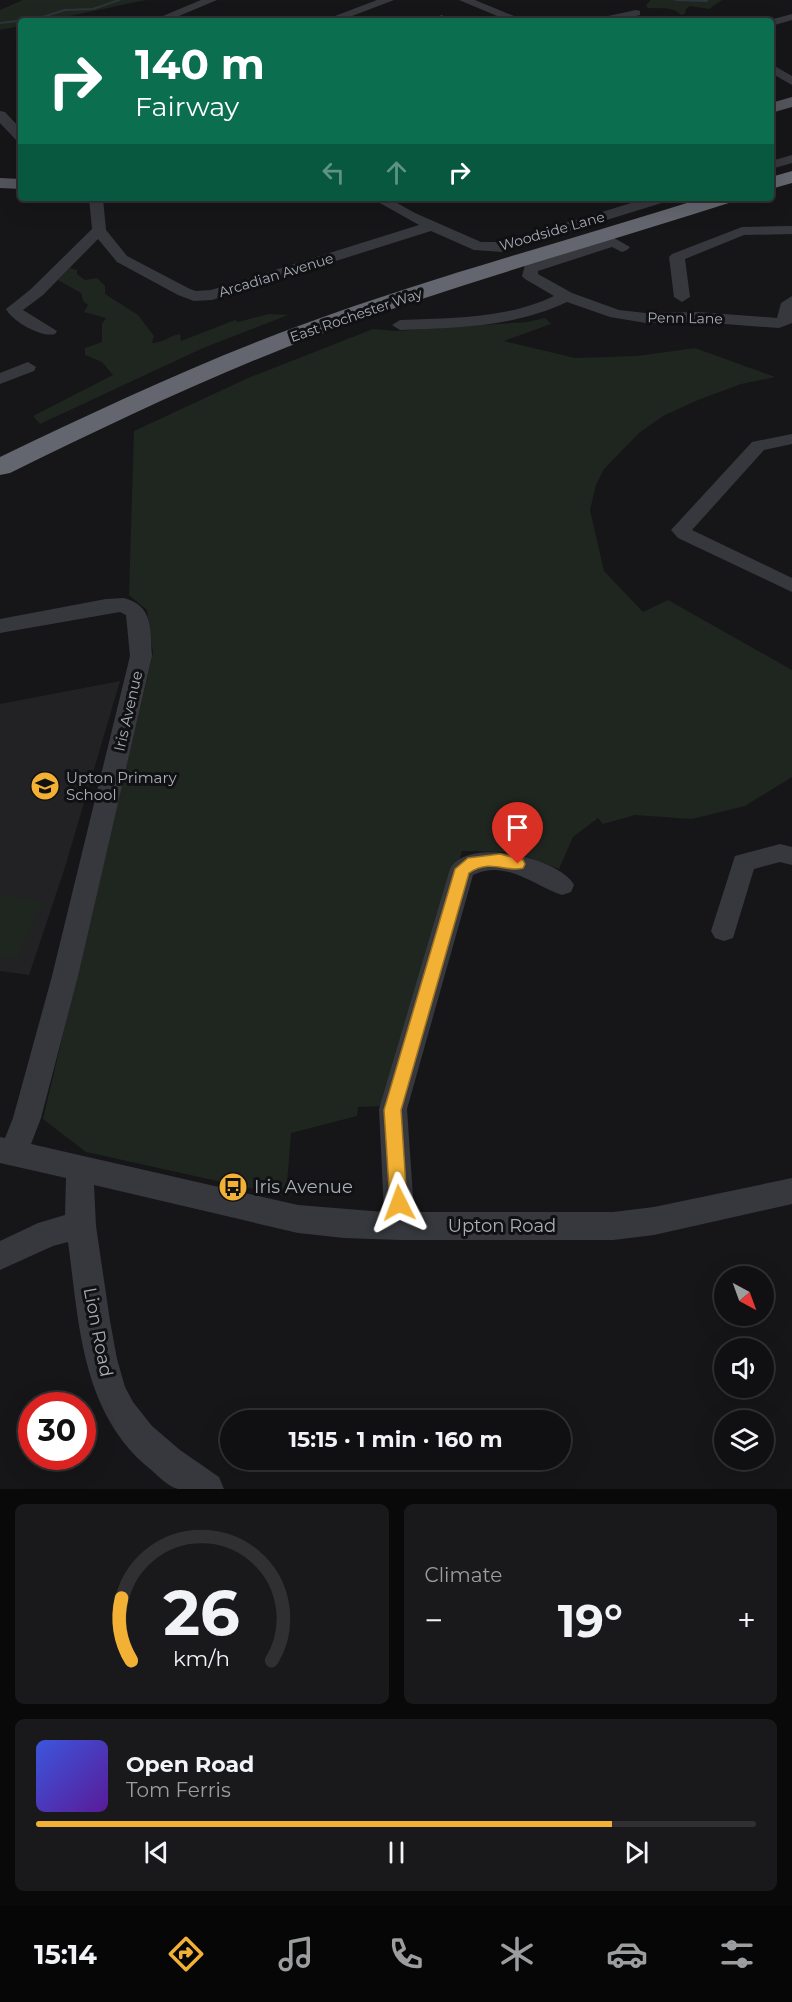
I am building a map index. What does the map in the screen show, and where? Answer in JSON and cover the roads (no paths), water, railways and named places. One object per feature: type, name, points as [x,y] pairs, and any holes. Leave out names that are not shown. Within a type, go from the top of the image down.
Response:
[{"type":"highway","points":[[774,173],[792,167]]},
{"type":"highway","points":[[774,183],[792,179]]},
{"type":"highway","name":"East Rochester Way","points":[[0,450],[176,368],[282,326],[393,289],[681,201]]},
{"type":"highway","name":"East Rochester Way","points":[[0,467],[177,384],[313,329],[716,201]]},
{"type":"main road","points":[[774,107],[792,102]]},
{"type":"main road","points":[[0,183],[18,184]]},
{"type":"street","points":[[165,18],[211,0]]},
{"type":"street","points":[[337,18],[388,0]]},
{"type":"street","points":[[465,0],[513,18]]},
{"type":"street","points":[[480,0],[493,9]]},
{"type":"street","points":[[612,18],[636,13]]},
{"type":"street","points":[[774,21],[792,17]]},
{"type":"street","points":[[774,70],[792,81]]},
{"type":"street","points":[[2,118],[18,116]]},
{"type":"street","points":[[2,118],[18,134]]},
{"type":"street","points":[[0,134],[18,134]]},
{"type":"street","points":[[774,164],[792,159]]},
{"type":"street","points":[[49,331],[17,315],[14,310],[37,292],[99,230],[96,201]]},
{"type":"street","name":"Woodside Lane","points":[[384,201],[480,247],[498,248],[653,201]]},
{"type":"street","name":"Arcadian Avenue","points":[[99,230],[128,264],[184,292],[202,296],[432,226]]},
{"type":"street","points":[[682,297],[677,257],[742,231],[792,230]]},
{"type":"street","name":"Penn Lane","points":[[622,247],[614,242],[530,268],[530,276],[566,296],[595,308],[646,318],[698,317],[774,324],[786,320],[787,306],[792,301]]},
{"type":"street","points":[[400,325],[449,324],[503,318],[549,305],[566,296]]},
{"type":"street","points":[[0,379],[28,367]]},
{"type":"street","points":[[791,586],[681,530],[758,446],[792,439]]},
{"type":"street","name":"Iris Avenue","points":[[0,626],[106,606],[124,605],[136,612],[140,631],[141,656],[65,976],[27,1118],[7,1151]]},
{"type":"street","points":[[724,931],[744,863],[780,854],[792,856]]},
{"type":"street","points":[[400,1226],[393,1110],[462,869],[473,862],[500,860],[518,864],[561,885]]},
{"type":"street","name":"Upton Road","points":[[7,1151],[298,1219],[344,1224],[613,1226],[654,1221],[792,1191]]},
{"type":"street","name":"Lion Road","points":[[81,1169],[78,1194],[80,1225],[99,1354],[117,1406],[133,1429],[155,1451],[207,1489]]},
{"type":"street","points":[[0,1256],[49,1233],[80,1225]]},
{"type":"waterway","points":[[39,18],[65,10],[93,9],[119,0]]},
{"type":"waterway","points":[[676,0],[707,1]]},
{"type":"waterway","points":[[438,18],[442,16]]},
{"type":"waterway","points":[[0,23],[18,21]]},
{"type":"place","name":"Upton Primary School","points":[[45,786]]},
{"type":"place","name":"Iris Avenue","points":[[233,1187]]}]
